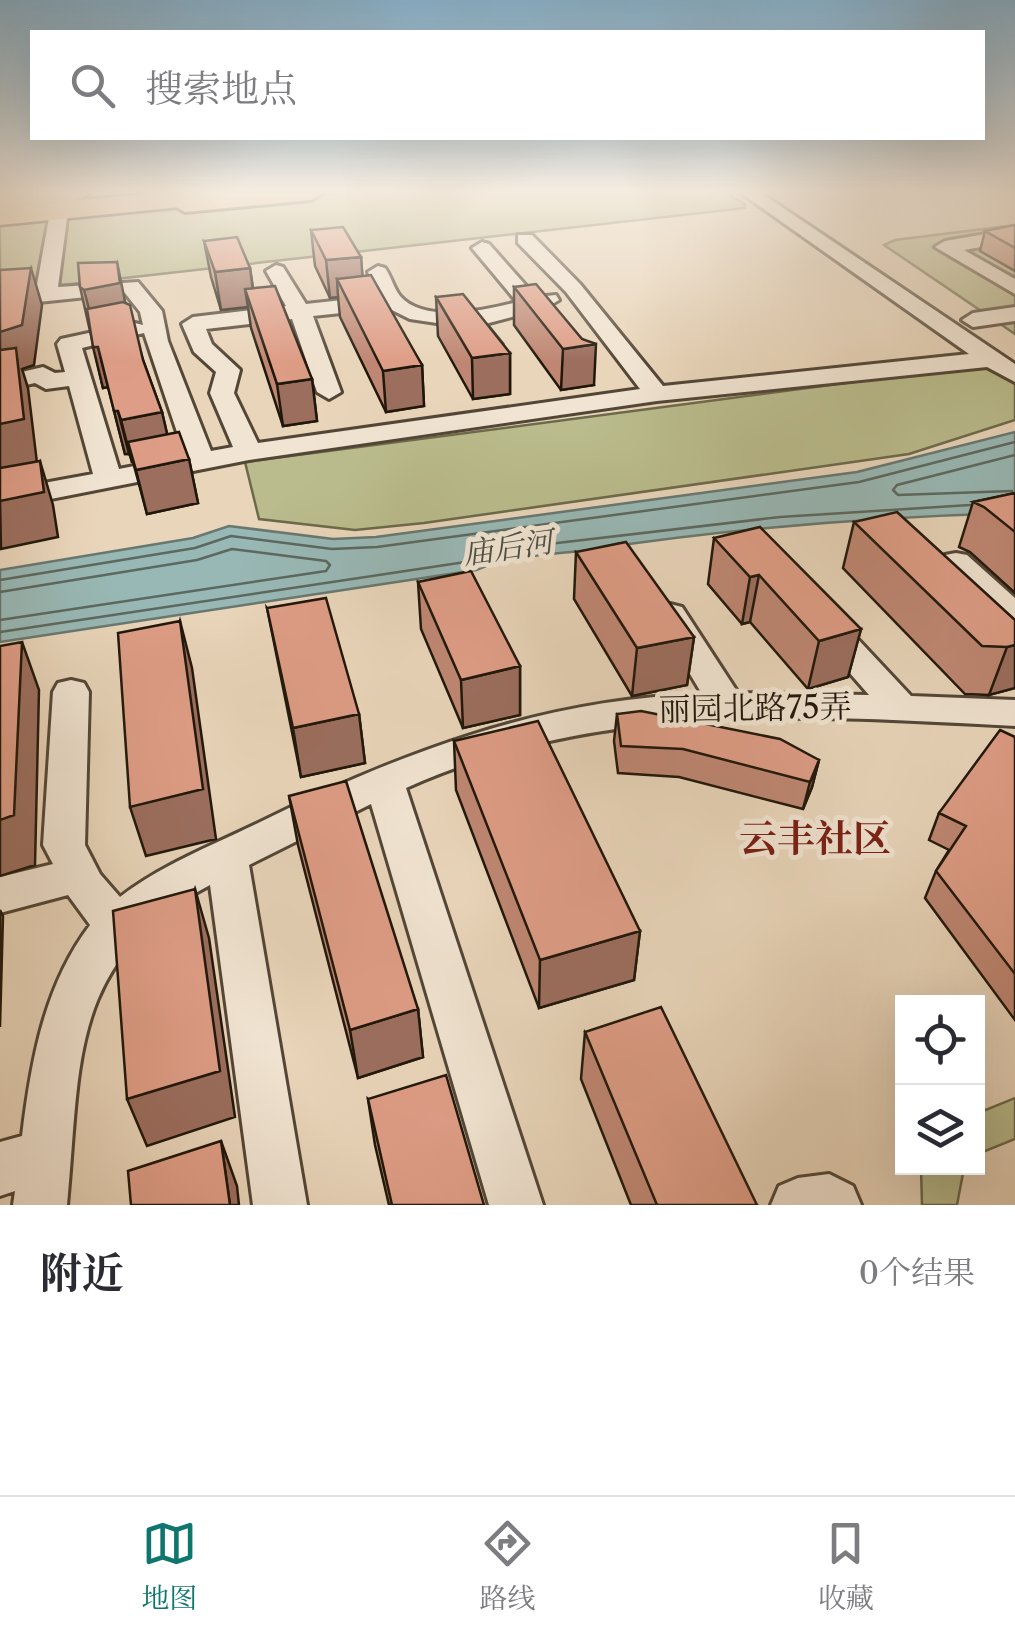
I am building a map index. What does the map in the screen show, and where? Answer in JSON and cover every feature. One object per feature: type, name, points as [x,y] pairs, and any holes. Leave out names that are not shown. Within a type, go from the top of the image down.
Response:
[{"type":"street","points":[[46,295],[53,249]]},
{"type":"street","points":[[483,249],[568,342]]},
{"type":"street","points":[[535,249],[577,294],[657,394]]},
{"type":"street","points":[[838,249],[1003,354]]},
{"type":"street","points":[[868,249],[974,320],[1015,375]]},
{"type":"street","points":[[949,249],[1015,288]]},
{"type":"street","points":[[276,271],[300,311],[330,392]]},
{"type":"street","points":[[378,272],[401,307]]},
{"type":"street","points":[[0,300],[131,286],[151,312],[200,459]]},
{"type":"street","points":[[249,452],[222,393],[228,370],[202,347],[194,324],[300,311],[401,307],[470,321],[577,294]]},
{"type":"street","points":[[396,333],[387,316],[401,307]]},
{"type":"street","points":[[974,320],[1015,314]]},
{"type":"street","points":[[470,321],[502,360]]},
{"type":"street","points":[[108,479],[69,344],[154,326]]},
{"type":"street","points":[[0,500],[200,459],[657,394],[1003,354]]},
{"type":"street","points":[[0,384],[43,374],[46,382],[78,377]]},
{"type":"street","points":[[956,562],[1015,616]]},
{"type":"street","points":[[652,585],[726,704]]},
{"type":"street","points":[[806,604],[900,706]]},
{"type":"street","points":[[71,692],[64,845],[79,875],[118,926]]},
{"type":"street","name":"丽园北路75弄","points":[[40,1205],[23,1162],[74,997],[95,954],[118,926],[160,892],[227,857],[384,782],[496,738],[548,725],[676,705],[900,706],[1015,713]]},
{"type":"street","points":[[384,782],[516,1205]]},
{"type":"street","points":[[227,857],[280,1205]]},
{"type":"street","points":[[0,896],[79,875]]},
{"type":"street","points":[[798,1205],[829,1201],[834,1205]]},
{"type":"green space","points":[[0,249],[379,249],[0,292]]},
{"type":"green space","points":[[890,249],[1015,249],[1015,334]]},
{"type":"green space","points":[[998,363],[1015,379],[1015,420],[909,454],[424,523],[355,530],[259,519],[245,462]]},
{"type":"green space","points":[[1015,1098],[1015,1139],[985,1151],[985,1110]]},
{"type":"green space","points":[[921,1175],[963,1175],[957,1205],[922,1205]]},
{"type":"water","name":"庙后河","points":[[1015,432],[1015,513],[805,525],[534,556],[476,570],[0,642],[0,570],[193,538],[229,526],[333,539],[376,537],[857,472]]},
{"type":"building","points":[[207,249],[242,249],[250,268],[215,272]]},
{"type":"building","points":[[321,249],[356,249],[361,257],[326,260]]},
{"type":"building","points":[[117,262],[120,283],[84,290],[80,287],[78,263]]},
{"type":"building","points":[[31,268],[22,325],[0,332],[0,270]]},
{"type":"building","points":[[371,275],[422,365],[383,371],[337,279]]},
{"type":"building","points":[[536,284],[582,339],[596,344],[563,349],[514,287]]},
{"type":"building","points":[[275,286],[312,379],[277,384],[245,289]]},
{"type":"building","points":[[463,294],[510,353],[472,358],[436,297]]},
{"type":"building","points":[[123,302],[130,305],[143,360],[162,412],[121,420],[118,411],[114,411],[98,347],[93,347],[87,309]]},
{"type":"building","points":[[16,348],[24,419],[0,424],[0,350]]},
{"type":"building","points":[[179,432],[189,459],[136,470],[128,442]]},
{"type":"building","points":[[40,461],[44,492],[0,501],[0,468]]},
{"type":"building","points":[[1015,493],[1015,532],[973,502]]},
{"type":"building","points":[[897,512],[1015,620],[1015,645],[982,646],[854,522]]},
{"type":"building","points":[[760,527],[861,629],[819,641],[759,575],[750,577],[714,538]]},
{"type":"building","points":[[626,542],[694,637],[637,648],[576,552]]},
{"type":"building","points":[[471,571],[520,666],[461,680],[418,582]]},
{"type":"building","points":[[326,598],[359,714],[293,728],[267,608]]},
{"type":"building","points":[[180,621],[203,789],[130,807],[118,633]]},
{"type":"building","points":[[22,642],[14,815],[0,820],[0,646]]},
{"type":"building","points":[[641,711],[780,739],[819,760],[810,782],[683,749],[621,746],[617,714]]},
{"type":"building","points":[[538,721],[640,931],[540,960],[454,741]]},
{"type":"building","points":[[1000,730],[1015,737],[1015,974],[936,871],[966,826],[939,813]]},
{"type":"building","points":[[346,781],[418,1009],[350,1030],[289,796]]},
{"type":"building","points":[[195,889],[220,1071],[127,1099],[113,911]]},
{"type":"building","points":[[661,1007],[757,1205],[657,1205],[585,1032]]},
{"type":"building","points":[[446,1075],[484,1205],[392,1205],[368,1099]]},
{"type":"building","points":[[221,1141],[230,1205],[131,1205],[128,1171]]},
{"type":"district","name":"云丰社区","points":[[815,839]]}]
